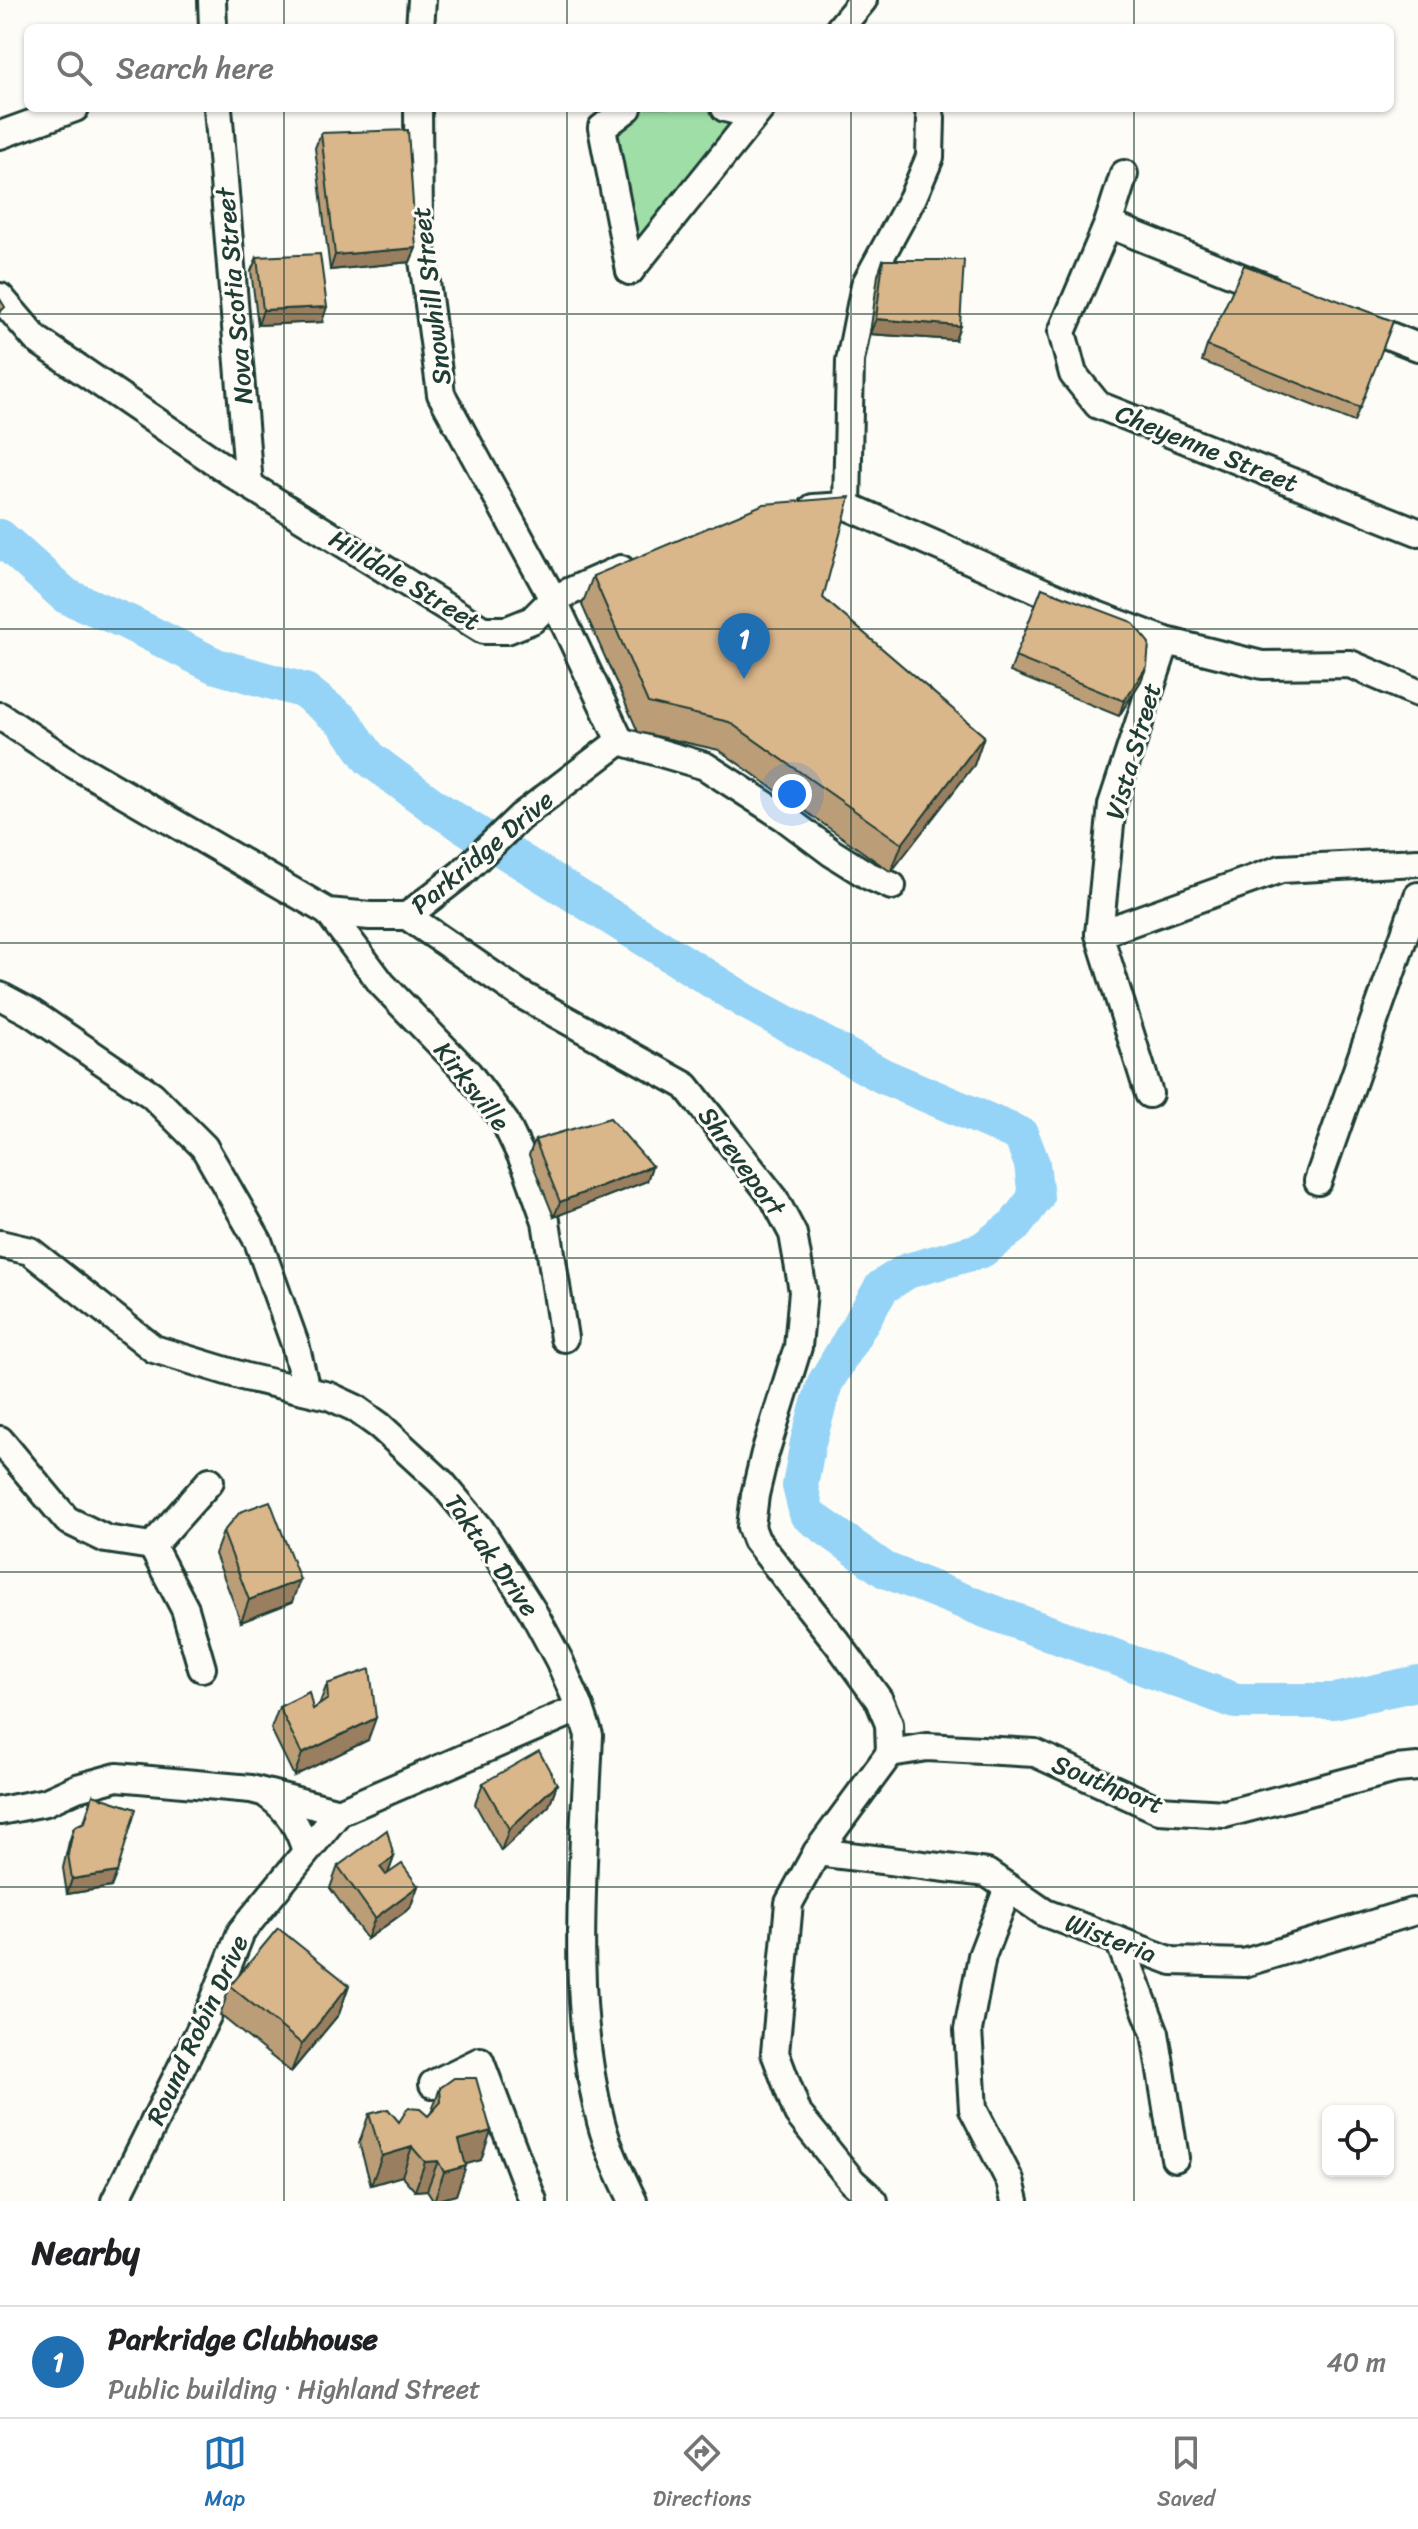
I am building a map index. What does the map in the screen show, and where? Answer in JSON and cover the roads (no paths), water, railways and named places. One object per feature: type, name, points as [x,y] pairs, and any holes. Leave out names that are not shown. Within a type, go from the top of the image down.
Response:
[{"type":"street","points":[[212,0],[213,24]]},
{"type":"street","points":[[420,24],[422,0]]},
{"type":"street","points":[[0,135],[64,112]]},
{"type":"street","name":"Nova Scotia Street","points":[[218,112],[249,485]]},
{"type":"street","name":"Snowhill Street","points":[[418,112],[419,230],[441,394],[553,599]]},
{"type":"street","points":[[623,112],[602,128],[630,271],[758,112]]},
{"type":"street","points":[[847,506],[850,361],[865,285],[913,197],[930,157],[929,112]]},
{"type":"street","name":"Cheyenne Street","points":[[1124,174],[1108,224],[1062,332],[1073,374],[1098,405],[1418,532]]},
{"type":"street","points":[[1108,224],[1300,300]]},
{"type":"street","name":"Hilldale Street","points":[[0,297],[36,339],[249,485],[483,630],[507,630],[532,620],[553,599],[638,562]]},
{"type":"street","points":[[1329,312],[1418,347]]},
{"type":"street","points":[[792,510],[847,506],[1091,613],[1166,641],[1262,665],[1350,664],[1418,693]]},
{"type":"street","points":[[553,599],[620,741],[705,766],[784,817],[832,853],[867,875],[892,886]]},
{"type":"street","name":"Vista Street","points":[[1149,1094],[1099,934],[1112,805],[1166,641]]},
{"type":"street","name":"Parkridge Drive","points":[[0,716],[68,761],[328,912],[407,916],[461,874],[520,817],[620,741]]},
{"type":"street","points":[[1099,934],[1281,869],[1418,862]]},
{"type":"street","points":[[1318,1181],[1418,896]]},
{"type":"street","name":"Kirksville","points":[[328,912],[382,984],[468,1073],[505,1122],[527,1168],[546,1221],[564,1338]]},
{"type":"street","name":"Shreveport","points":[[407,916],[520,994],[686,1086],[774,1198],[793,1234],[803,1291],[798,1347],[765,1453],[751,1527],[756,1540],[879,1700],[889,1724],[890,1753]]},
{"type":"street","points":[[0,996],[30,1012],[152,1095],[204,1147],[258,1241],[295,1344],[306,1390]]},
{"type":"street","name":"Taktak Drive","points":[[0,1244],[30,1251],[154,1349],[246,1377],[329,1396],[355,1408],[380,1426],[442,1483],[479,1527],[532,1610],[580,1708],[589,1735],[582,1918],[585,2022],[601,2124],[633,2201]]},
{"type":"street","points":[[0,1440],[67,1520],[106,1539],[152,1546]]},
{"type":"street","points":[[152,1546],[210,1481]]},
{"type":"street","points":[[152,1546],[185,1609],[202,1668]]},
{"type":"street","name":"Round Robin Drive","points":[[115,2201],[211,2008],[241,1932],[339,1812],[580,1708]]},
{"type":"street","name":"Southport","points":[[890,1753],[927,1747],[1035,1753],[1159,1810],[1225,1814],[1396,1769],[1418,1767]]},
{"type":"street","points":[[874,2201],[852,2181],[798,2114],[775,2053],[789,1903],[817,1852],[890,1753]]},
{"type":"street","points":[[0,1811],[46,1802],[77,1788],[117,1777],[263,1792],[339,1812]]},
{"type":"street","points":[[263,1792],[299,1827],[306,1851]]},
{"type":"street","name":"Wisteria","points":[[817,1852],[987,1873],[1045,1913],[1172,1961],[1244,1963],[1412,1912]]},
{"type":"street","points":[[1008,1888],[982,1956],[968,2030],[973,2109],[1010,2181],[1015,2201]]},
{"type":"street","points":[[1119,1941],[1155,2033],[1175,2158]]},
{"type":"street","points":[[433,2084],[480,2061],[533,2201]]},
{"type":"waterway","points":[[0,537],[66,596],[216,666],[305,691],[343,721],[370,759],[436,808],[745,1001],[883,1076],[1021,1135],[1032,1164],[1036,1197],[1015,1225],[982,1250],[907,1271],[882,1287],[825,1383],[808,1442],[800,1486],[807,1514],[885,1570],[1236,1701],[1334,1701],[1418,1683]]},
{"type":"place","name":"Parkridge Clubhouse","points":[[744,679]]}]
